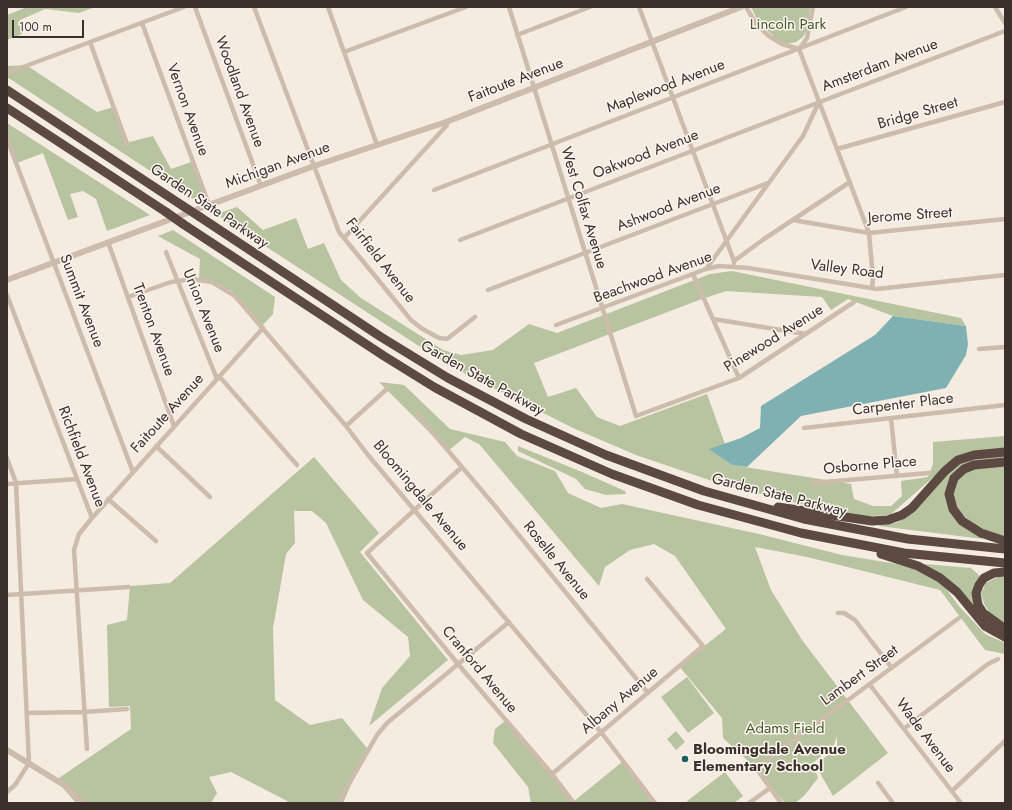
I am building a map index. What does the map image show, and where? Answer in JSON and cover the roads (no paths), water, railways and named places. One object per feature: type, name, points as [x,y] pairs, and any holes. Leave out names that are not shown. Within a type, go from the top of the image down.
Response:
[{"type":"highway","name":"Garden State Parkway","points":[[8,91],[396,346],[495,404],[557,434],[622,462],[688,486],[736,501],[810,520],[874,533],[926,541],[1005,549]]},
{"type":"highway","name":"Garden State Parkway","points":[[7,108],[412,374],[521,434],[588,464],[665,494],[749,520],[835,541],[904,553],[1005,563]]},
{"type":"highway","points":[[736,501],[872,521],[884,520],[902,515],[912,508],[948,468],[958,460],[974,455],[1005,452]]},
{"type":"highway","points":[[1005,462],[974,465],[964,469],[954,478],[949,494],[953,509],[962,521],[981,534],[1005,541]]},
{"type":"highway","points":[[835,541],[913,564],[930,572],[953,589],[985,626],[1005,637]]},
{"type":"highway","points":[[1005,572],[994,573],[984,578],[977,588],[976,596],[978,605],[985,616],[1005,629]]},
{"type":"street","points":[[7,73],[184,7]]},
{"type":"street","name":"Woodland Avenue","points":[[195,7],[261,186]]},
{"type":"street","name":"Fairfield Avenue","points":[[254,7],[334,223],[344,238],[411,320],[421,328],[442,339],[447,339],[475,317]]},
{"type":"street","points":[[328,7],[377,145]]},
{"type":"street","points":[[344,52],[466,7]]},
{"type":"street","name":"West Colfax Avenue","points":[[509,7],[533,89],[636,416]]},
{"type":"street","points":[[517,35],[590,7]]},
{"type":"street","points":[[639,7],[727,239],[734,264]]},
{"type":"street","name":"Faitoute Avenue","points":[[446,122],[741,7]]},
{"type":"street","points":[[746,7],[757,25],[769,36],[782,44],[799,49]]},
{"type":"street","points":[[799,49],[807,38],[813,7]]},
{"type":"street","name":"Maplewood Avenue","points":[[434,190],[906,7]]},
{"type":"street","points":[[995,7],[1005,23]]},
{"type":"street","name":"Vernon Avenue","points":[[142,23],[209,205]]},
{"type":"street","name":"Amsterdam Avenue","points":[[706,268],[804,136],[819,102],[1005,31]]},
{"type":"street","points":[[90,42],[127,144]]},
{"type":"street","points":[[799,49],[868,233],[873,278],[872,288]]},
{"type":"street","name":"Oakwood Avenue","points":[[460,240],[819,102]]},
{"type":"street","name":"Bridge Street","points":[[837,149],[1005,102]]},
{"type":"street","points":[[344,238],[447,125],[446,122]]},
{"type":"street","name":"Michigan Avenue","points":[[7,280],[314,166],[446,122]]},
{"type":"street","name":"Summit Avenue","points":[[7,139],[133,472]]},
{"type":"street","name":"Beachwood Avenue","points":[[556,326],[706,268],[734,264],[793,220],[850,182]]},
{"type":"street","name":"Ashwood Avenue","points":[[488,290],[768,183]]},
{"type":"street","name":"Jerome Street","points":[[793,220],[868,233],[1005,219]]},
{"type":"street","name":"Trenton Avenue","points":[[108,242],[174,426]]},
{"type":"street","name":"Union Avenue","points":[[166,252],[218,378]]},
{"type":"street","name":"Valley Road","points":[[734,264],[872,288],[1005,275]]},
{"type":"street","points":[[693,274],[739,378]]},
{"type":"street","name":"Bloomingdale Avenue","points":[[128,297],[177,281],[199,280],[212,282],[224,288],[240,301],[601,732],[654,803]]},
{"type":"street","name":"Richfield Avenue","points":[[7,295],[92,518],[81,530],[74,550],[87,749]]},
{"type":"street","name":"Pinewood Avenue","points":[[636,416],[739,378],[854,302]]},
{"type":"street","points":[[713,319],[806,334]]},
{"type":"street","name":"Faitoute Avenue","points":[[92,518],[263,328]]},
{"type":"street","points":[[979,349],[1005,346]]},
{"type":"street","points":[[218,378],[297,465]]},
{"type":"street","points":[[346,426],[388,388]]},
{"type":"street","name":"Carpenter Place","points":[[804,428],[1005,405]]},
{"type":"street","name":"Roselle Avenue","points":[[417,414],[648,693]]},
{"type":"street","points":[[891,418],[897,476]]},
{"type":"street","points":[[156,446],[210,497]]},
{"type":"street","points":[[7,458],[16,483],[29,763],[15,785],[7,792]]},
{"type":"street","points":[[415,510],[462,467]]},
{"type":"street","name":"Osborne Place","points":[[813,483],[929,473]]},
{"type":"street","points":[[7,484],[77,479]]},
{"type":"street","points":[[108,499],[156,541]]},
{"type":"street","name":"Cranford Avenue","points":[[415,510],[366,553],[552,774],[574,803]]},
{"type":"street","name":"Albany Avenue","points":[[552,774],[703,646],[646,580]]},
{"type":"street","points":[[7,595],[129,587]]},
{"type":"street","points":[[838,613],[844,613],[855,620],[892,668]]},
{"type":"street","name":"Lambert Street","points":[[770,788],[756,768],[959,618]]},
{"type":"street","points":[[338,803],[377,734],[387,723],[509,622]]},
{"type":"street","points":[[905,728],[988,664],[998,659]]},
{"type":"street","name":"Wade Avenue","points":[[870,685],[905,728],[961,803]]},
{"type":"street","points":[[27,713],[84,712],[127,708]]},
{"type":"street","points":[[952,791],[1005,741]]},
{"type":"street","points":[[7,750],[64,785],[82,803]]},
{"type":"street","points":[[878,783],[893,803]]},
{"type":"street","points":[[749,803],[770,788],[781,803]]},
{"type":"water","points":[[893,316],[966,326],[968,344],[966,355],[946,388],[801,416],[747,467],[732,465],[709,449],[741,438],[760,428],[761,406],[875,335]]},
{"type":"place","name":"Bloomingdale Avenue Elementary School","points":[[685,759]]},
{"type":"park label","name":"Lincoln Park","points":[[788,25]]},
{"type":"park label","name":"Adams Field","points":[[785,729]]}]
